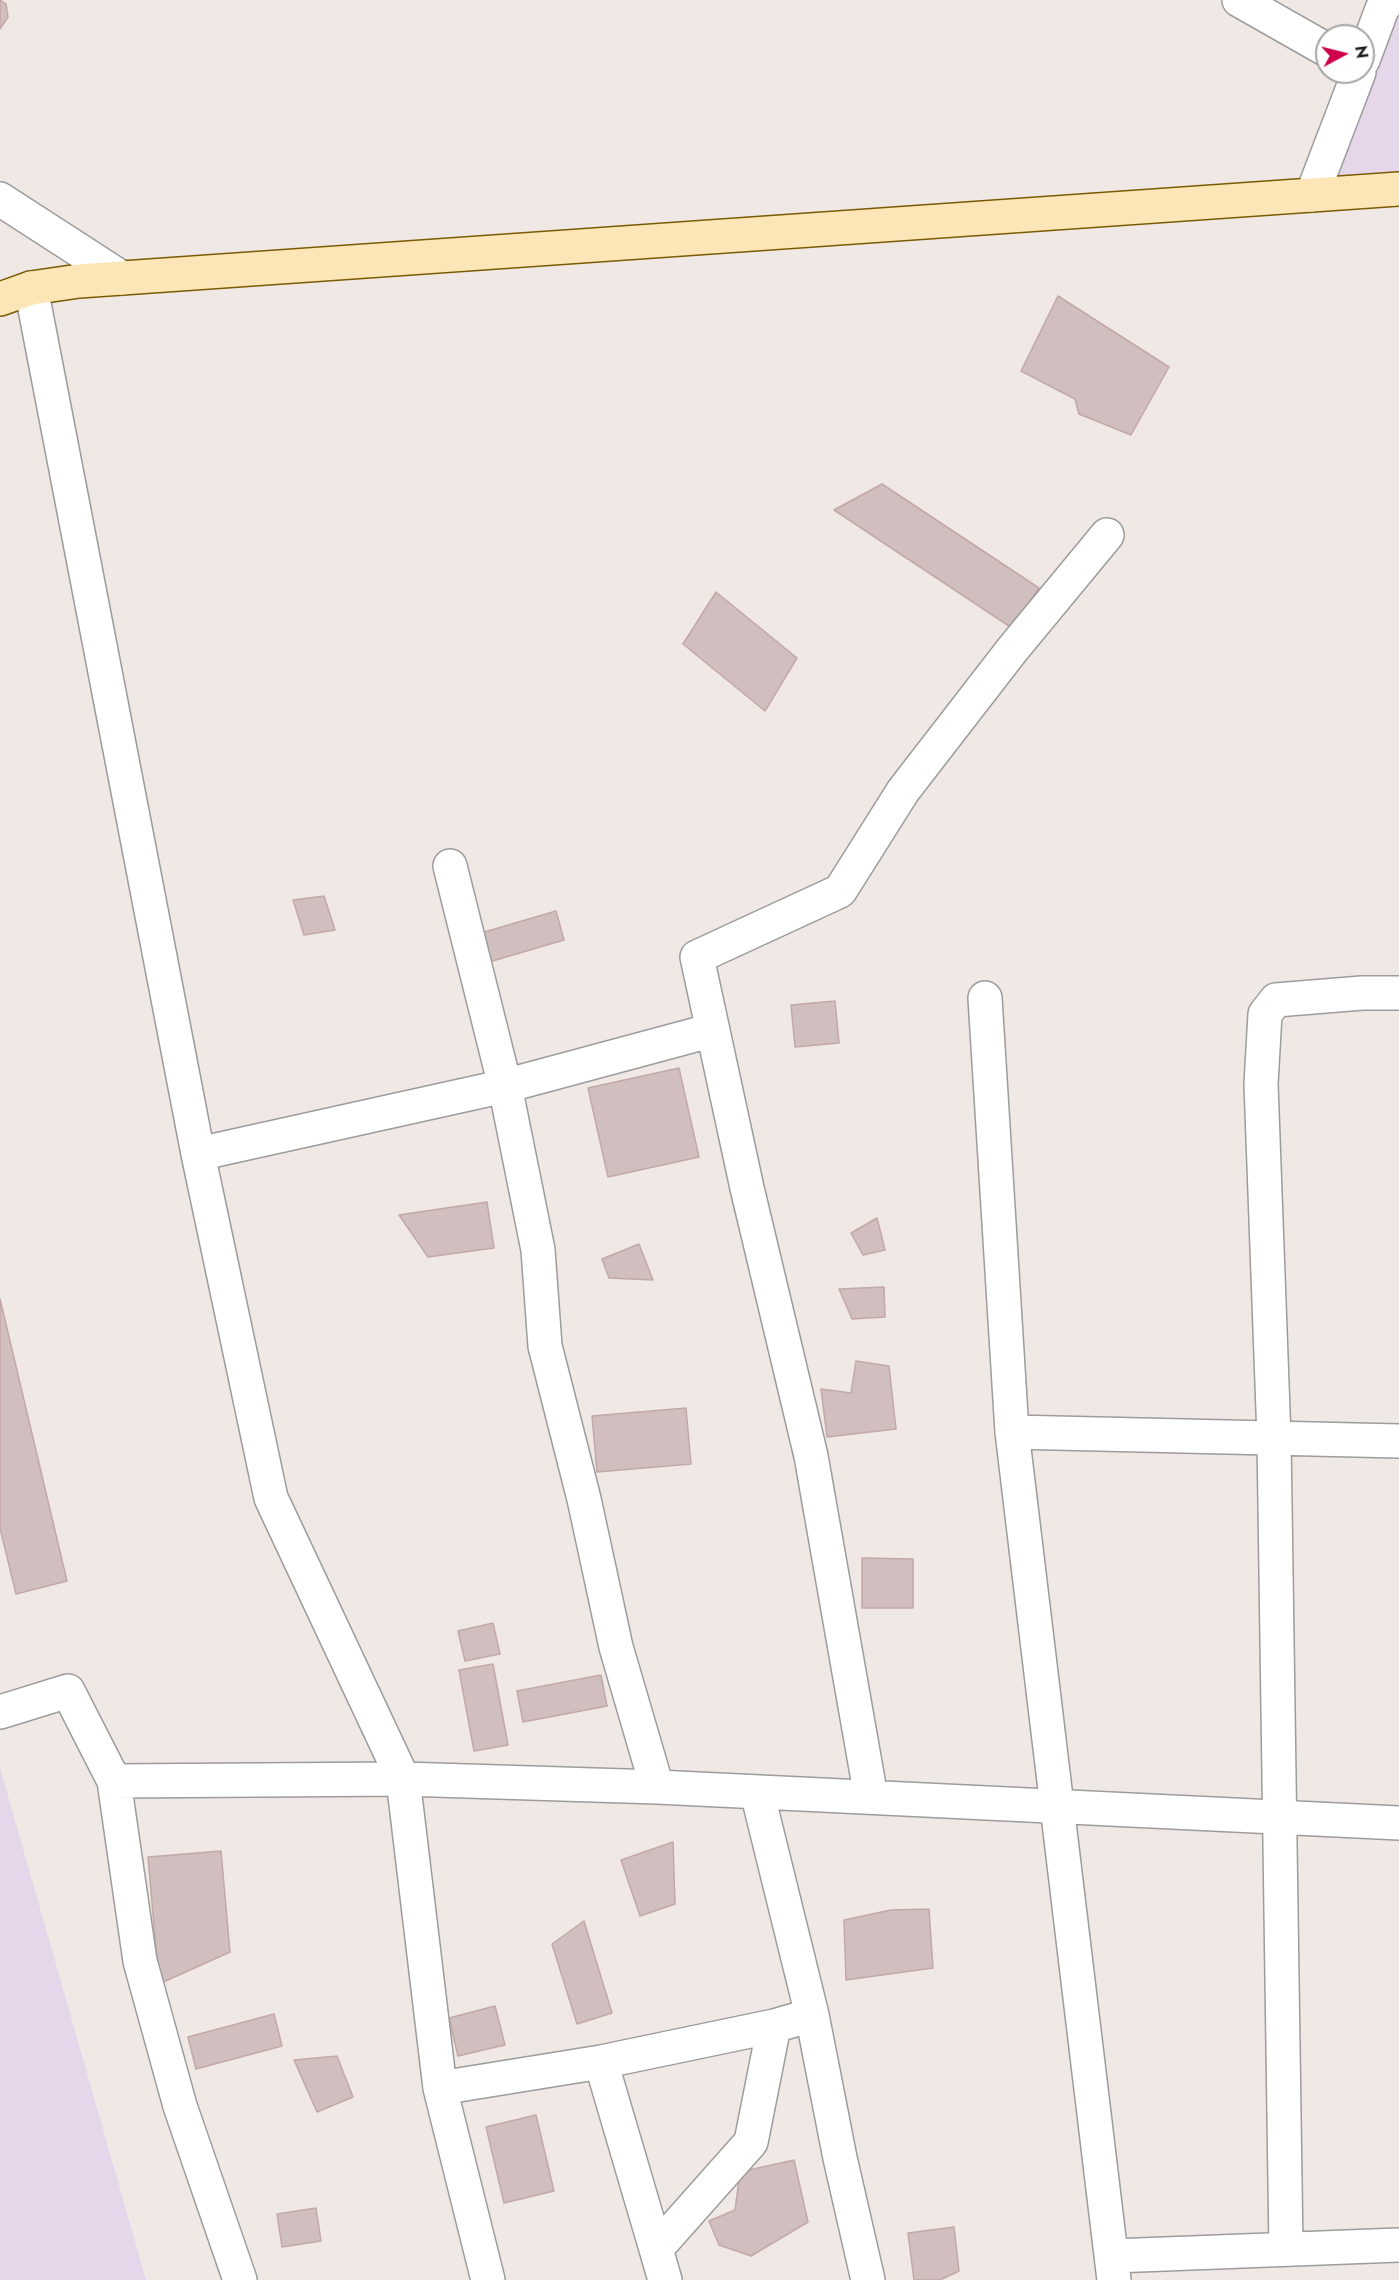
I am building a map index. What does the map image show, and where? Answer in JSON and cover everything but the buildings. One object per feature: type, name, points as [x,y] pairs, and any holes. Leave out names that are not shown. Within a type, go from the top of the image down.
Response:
[{"type":"main road","points":[[0,299],[31,288],[122,278],[1399,189]]},
{"type":"street","points":[[1239,0],[1315,43]]},
{"type":"street","points":[[1375,28],[1382,9],[1389,0]]},
{"type":"street","points":[[1312,195],[1354,84]]},
{"type":"street","points":[[0,199],[122,278]]},
{"type":"street","points":[[31,288],[198,1154],[271,1498],[403,1779],[440,2088],[488,2280]]},
{"type":"street","points":[[871,1797],[811,1456],[747,1188],[697,957],[840,891],[903,791],[1012,650],[1107,535]]},
{"type":"street","points":[[450,866],[505,1086],[538,1250],[545,1346],[584,1499],[616,1647],[657,1787]]},
{"type":"street","points":[[1286,2249],[1274,1438],[1260,1084],[1265,1014],[1276,1000],[1362,993],[1399,993]]},
{"type":"street","points":[[985,998],[1012,1432],[1114,2268],[1286,2249],[1399,2245]]},
{"type":"street","points":[[198,1154],[505,1086],[713,1030]]},
{"type":"street","points":[[1012,1432],[1399,1441]]},
{"type":"street","points":[[0,1713],[68,1691],[114,1781],[141,1961],[180,2106],[240,2280]]},
{"type":"street","points":[[114,1781],[403,1779],[657,1787],[1399,1823]]},
{"type":"street","points":[[757,1791],[812,2014],[840,2158],[868,2280]]},
{"type":"street","points":[[440,2088],[601,2062],[774,2026],[812,2014]]},
{"type":"street","points":[[656,2249],[751,2142],[774,2026]]},
{"type":"street","points":[[601,2062],[665,2280]]},
{"type":"shaded area","points":[[1399,0],[1399,189],[1312,195],[1362,84],[1375,84],[1375,54]]},
{"type":"shaded area","points":[[0,1768],[146,2280],[0,2280]]}]
